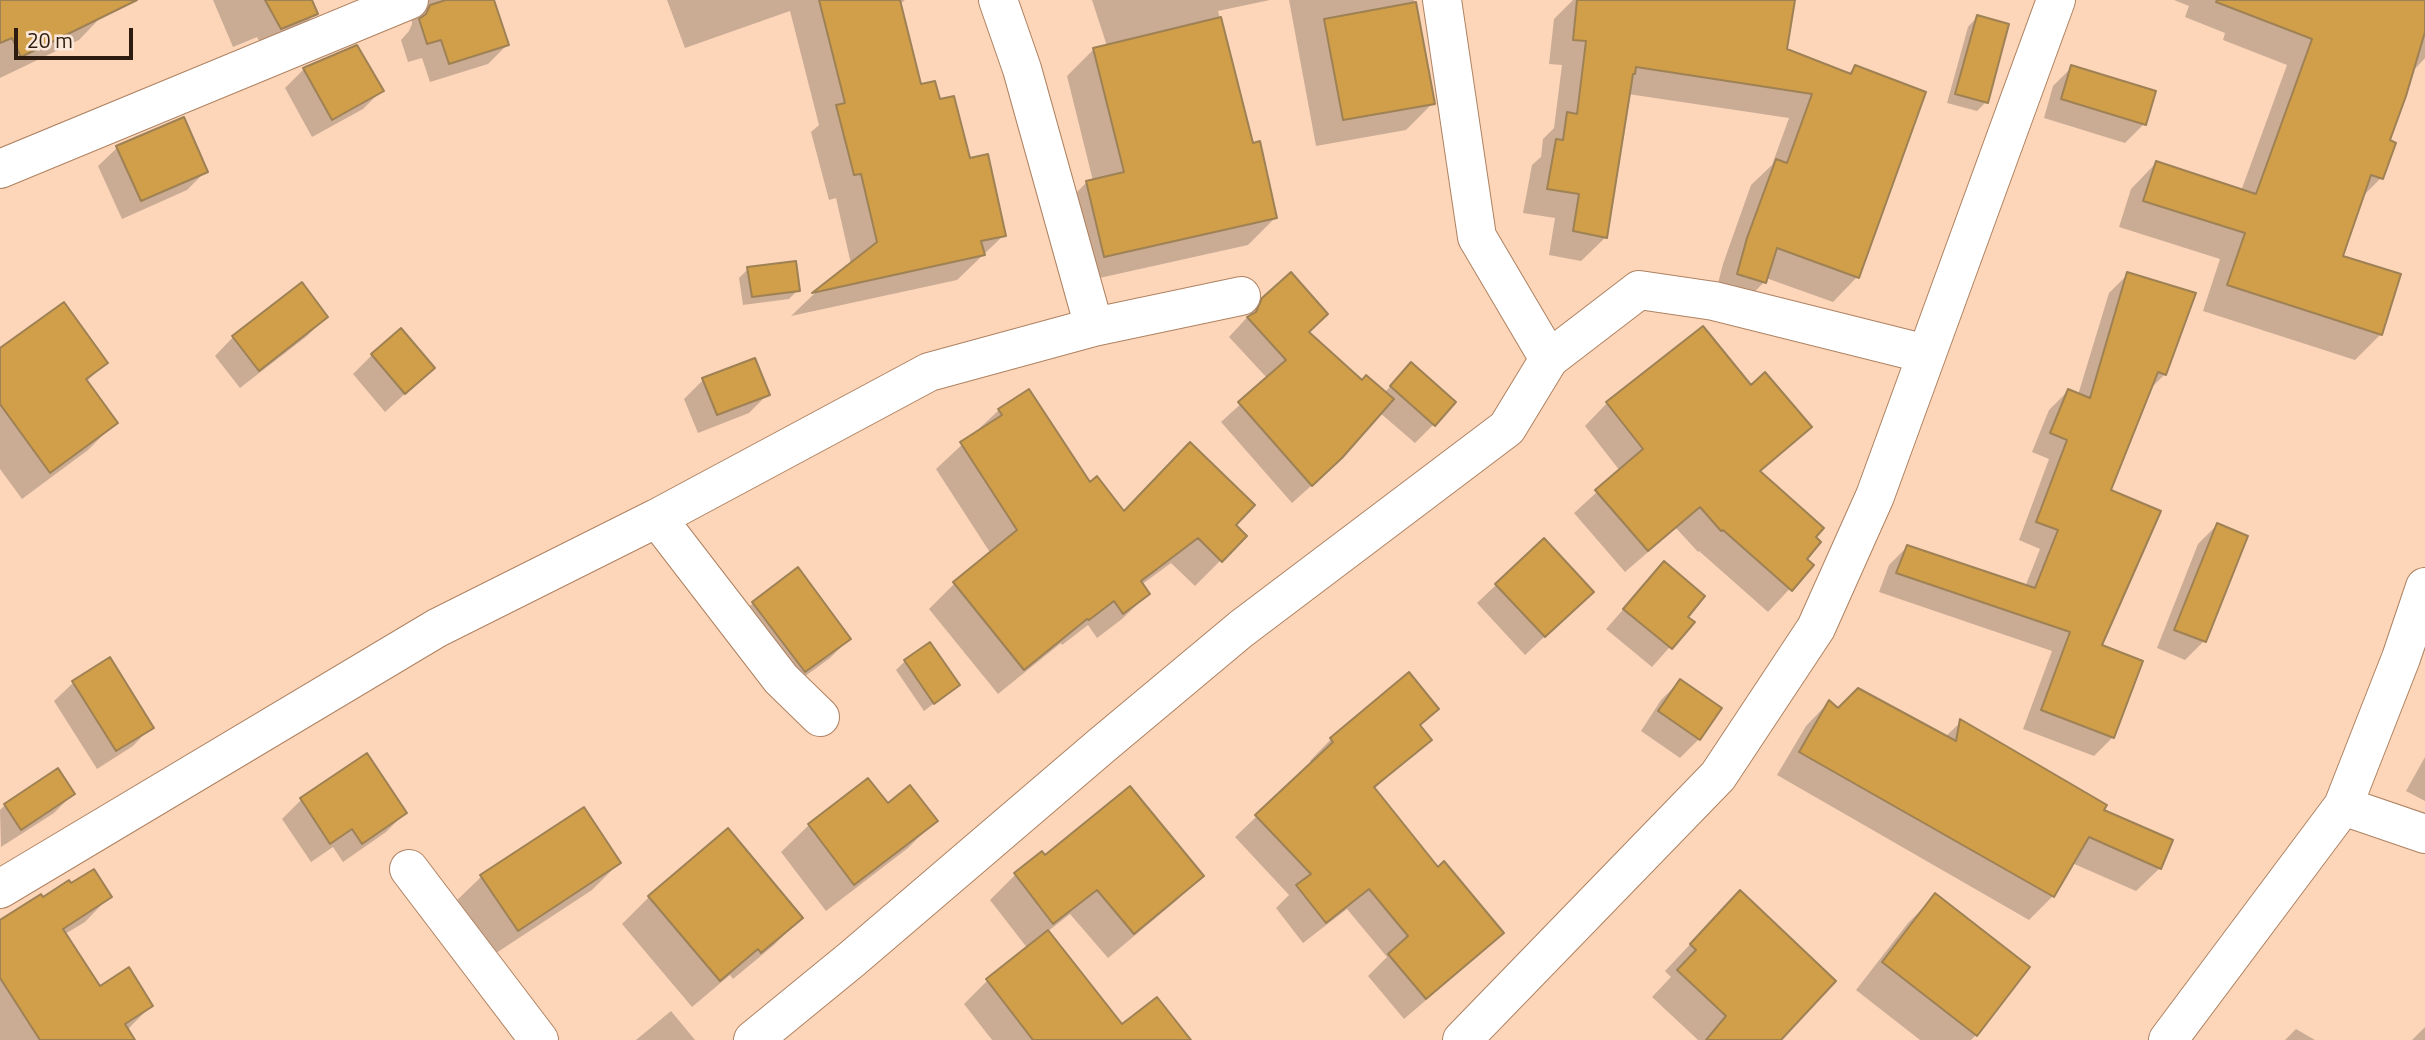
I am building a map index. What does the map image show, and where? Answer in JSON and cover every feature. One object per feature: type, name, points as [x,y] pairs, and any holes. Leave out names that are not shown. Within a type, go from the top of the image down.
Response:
[{"type":"street","points":[[0,169],[409,0]]},
{"type":"street","points":[[998,0],[1022,69],[1094,327]]},
{"type":"street","points":[[1442,0],[1477,237],[1549,359]]},
{"type":"street","points":[[1466,1039],[1718,776],[1816,628],[1875,496],[2056,0]]},
{"type":"street","points":[[753,1040],[852,960],[1241,629],[1507,428],[1549,359],[1639,290],[1714,301],[1926,354]]},
{"type":"street","points":[[0,889],[437,628],[657,518],[929,372],[1094,327],[1241,296]]},
{"type":"street","points":[[657,518],[781,679],[820,717]]},
{"type":"street","points":[[2168,1040],[2343,806],[2401,658],[2425,587]]},
{"type":"street","points":[[2343,806],[2425,834]]},
{"type":"street","points":[[410,869],[538,1040]]},
{"type":"building","points":[[0,0],[137,0],[21,57],[12,38],[0,43]]},
{"type":"building","points":[[265,0],[312,0],[318,14],[281,29]]},
{"type":"building","points":[[446,0],[494,0],[509,45],[449,64],[441,40],[427,44],[419,19],[426,14],[430,5]]},
{"type":"building","points":[[819,0],[900,0],[921,84],[935,81],[940,99],[954,96],[970,158],[988,154],[1006,236],[981,241],[985,255],[812,293],[877,242],[861,174],[854,175],[836,105],[845,103]]},
{"type":"building","points":[[1577,0],[1795,0],[1787,49],[1851,74],[1855,65],[1926,92],[1859,278],[1777,248],[1766,283],[1737,274],[1776,159],[1787,163],[1812,94],[1636,67],[1607,238],[1573,231],[1579,194],[1547,189],[1556,139],[1563,140],[1567,112],[1577,114],[1586,41],[1573,40]]},
{"type":"building","points":[[2425,0],[2425,32],[2390,140],[2396,143],[2383,179],[2371,175],[2343,256],[2401,274],[2382,335],[2227,285],[2245,233],[2143,201],[2156,161],[2256,194],[2312,39],[2216,2]]},
{"type":"building","points":[[1416,2],[1435,104],[1343,120],[1324,19]]},
{"type":"building","points":[[1977,15],[2009,24],[1988,103],[1955,94]]},
{"type":"building","points":[[1221,17],[1253,143],[1260,141],[1277,218],[1104,257],[1086,181],[1124,172],[1093,48]]},
{"type":"building","points":[[357,45],[384,91],[332,120],[303,68]]},
{"type":"building","points":[[2071,65],[2156,91],[2146,125],[2061,99]]},
{"type":"building","points":[[184,117],[208,172],[141,201],[116,146]]},
{"type":"building","points":[[796,261],[800,291],[752,297],[747,267]]},
{"type":"building","points":[[1291,272],[1328,314],[1309,332],[1362,380],[1366,375],[1394,399],[1342,458],[1312,486],[1238,402],[1286,360],[1247,317],[1256,312],[1262,298]]},
{"type":"building","points":[[2127,272],[2196,293],[2166,375],[2158,372],[2111,490],[2161,511],[2102,645],[2143,661],[2114,738],[2041,710],[2070,632],[1896,573],[1907,545],[2035,588],[2058,530],[2036,522],[2067,440],[2050,433],[2068,389],[2090,398]]},
{"type":"building","points":[[302,282],[328,317],[259,371],[232,336]]},
{"type":"building","points":[[64,302],[108,363],[86,379],[118,423],[50,473],[0,404],[0,348]]},
{"type":"building","points":[[1703,326],[1751,385],[1765,372],[1812,427],[1760,471],[1824,528],[1816,537],[1821,542],[1807,559],[1814,565],[1792,591],[1721,531],[1700,507],[1648,551],[1595,490],[1643,449],[1606,402]]},
{"type":"building","points":[[401,328],[435,368],[405,394],[371,354]]},
{"type":"building","points":[[755,358],[770,395],[717,415],[702,378]]},
{"type":"building","points":[[1411,362],[1456,402],[1435,426],[1390,386]]},
{"type":"building","points":[[1029,389],[1090,482],[1097,476],[1124,511],[1190,442],[1255,505],[1236,525],[1247,536],[1222,562],[1198,538],[1141,581],[1150,594],[1123,614],[1114,601],[1087,619],[1024,670],[953,582],[1017,530],[960,442],[1002,415],[998,409]]},
{"type":"building","points":[[2217,523],[2248,536],[2206,642],[2174,630]]},
{"type":"building","points":[[1544,538],[1594,592],[1545,637],[1495,584]]},
{"type":"building","points":[[1664,561],[1705,596],[1688,617],[1695,622],[1672,649],[1623,609]]},
{"type":"building","points":[[798,567],[851,639],[805,672],[752,602]]},
{"type":"building","points":[[930,642],[960,685],[934,704],[904,660]]},
{"type":"building","points":[[110,657],[154,728],[116,751],[72,681]]},
{"type":"building","points":[[1409,672],[1439,709],[1420,725],[1432,740],[1374,787],[1438,867],[1444,861],[1504,933],[1426,999],[1388,954],[1408,936],[1369,889],[1326,923],[1296,885],[1311,874],[1255,815],[1333,742],[1330,738]]},
{"type":"building","points":[[1680,679],[1722,708],[1700,740],[1658,711]]},
{"type":"building","points":[[1858,688],[1956,741],[1960,719],[2107,805],[2104,810],[2173,840],[2161,869],[2089,837],[2054,897],[1799,752],[1829,700],[1838,708]]},
{"type":"building","points":[[367,753],[407,813],[362,844],[352,829],[330,844],[300,798]]},
{"type":"building","points":[[58,768],[75,794],[21,830],[4,804]]},
{"type":"building","points":[[868,778],[888,803],[910,785],[938,821],[854,885],[808,824]]},
{"type":"building","points":[[1130,786],[1204,876],[1134,934],[1097,890],[1053,924],[1014,873],[1042,851],[1045,855]]},
{"type":"building","points":[[584,807],[621,863],[518,931],[480,875]]},
{"type":"building","points":[[728,828],[803,918],[761,953],[758,949],[720,981],[648,896]]},
{"type":"building","points":[[94,869],[112,897],[63,929],[100,986],[129,967],[153,1006],[125,1024],[135,1040],[40,1040],[0,978],[0,920],[41,894],[43,897],[69,880],[71,883]]},
{"type":"building","points":[[1740,890],[1836,981],[1781,1040],[1706,1040],[1726,1016],[1677,970],[1696,950],[1690,944]]},
{"type":"building","points":[[1935,893],[2030,967],[1977,1036],[1882,962]]},
{"type":"building","points":[[1048,930],[1122,1024],[1157,997],[1191,1040],[1033,1040],[986,979]]}]
